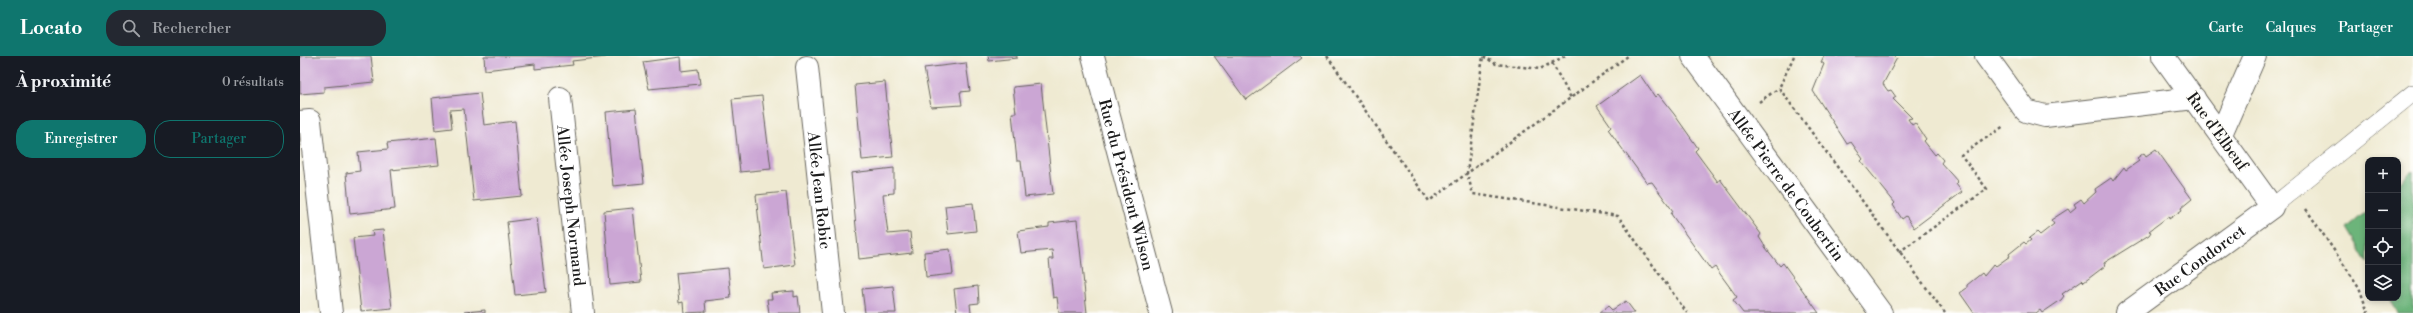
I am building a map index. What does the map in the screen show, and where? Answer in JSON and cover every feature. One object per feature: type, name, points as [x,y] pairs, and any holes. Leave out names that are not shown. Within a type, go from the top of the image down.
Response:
[{"type":"street","name":"Rue du Président Wilson","points":[[1093,56],[1161,313]]},
{"type":"street","name":"Allée Pierre de Coubertin","points":[[1692,56],[1881,313]]},
{"type":"street","points":[[1986,56],[2026,111],[2045,116],[2194,98]]},
{"type":"street","name":"Rue d'Elbeuf","points":[[2163,56],[2221,134],[2272,207]]},
{"type":"street","points":[[2221,134],[2255,56]]},
{"type":"street","name":"Allée Jean Robic","points":[[807,67],[833,313]]},
{"type":"street","name":"Allée Joseph Normand","points":[[560,98],[583,313]]},
{"type":"street","points":[[300,122],[310,121],[331,313]]},
{"type":"street","name":"Rue Condorcet","points":[[2127,313],[2272,207]]},
{"type":"lane","points":[[2272,207],[2413,93]]},
{"type":"path","points":[[1327,56],[1429,201],[1628,56]]},
{"type":"path","points":[[1565,56],[1540,69],[1496,64],[1483,56],[1467,173],[1473,194],[1618,216],[1687,313]]},
{"type":"path","points":[[1794,56],[1779,88],[1944,313]]},
{"type":"path","points":[[1552,63],[1571,98]]},
{"type":"path","points":[[1899,252],[1987,189],[1961,155],[2026,111]]},
{"type":"path","points":[[2293,191],[2359,287],[2368,313]]},
{"type":"green space","points":[[2413,171],[2413,313],[2398,313],[2391,301],[2401,301],[2401,181]]},
{"type":"green space","points":[[2365,213],[2365,258],[2347,228]]},
{"type":"building","points":[[300,56],[371,56],[374,82],[324,87],[324,92],[300,94]]},
{"type":"building","points":[[484,56],[606,57],[572,61],[573,65],[535,69],[535,64],[485,70]]},
{"type":"building","points":[[988,56],[1017,56],[1017,58],[989,61]]},
{"type":"building","points":[[1214,56],[1300,56],[1302,58],[1246,100]]},
{"type":"building","points":[[1824,56],[1894,56],[1897,58],[1883,84],[1888,91],[1891,90],[1896,97],[1893,99],[1912,118],[1908,119],[1912,125],[1915,123],[1926,139],[1924,141],[1935,155],[1937,153],[1943,160],[1941,163],[1958,182],[1956,184],[1962,192],[1914,228],[1906,216],[1902,219],[1893,205],[1895,203],[1861,161],[1863,159],[1851,142],[1847,144],[1813,91],[1824,64],[1821,62]]},
{"type":"building","points":[[680,57],[681,71],[698,69],[700,84],[649,89],[643,62]]},
{"type":"building","points":[[966,63],[970,91],[960,92],[962,105],[931,107],[924,68]]},
{"type":"building","points":[[1640,75],[1655,97],[1658,94],[1674,114],[1698,148],[1695,151],[1718,182],[1720,179],[1761,234],[1759,237],[1766,248],[1780,266],[1783,263],[1819,313],[1743,313],[1733,300],[1737,297],[1715,267],[1711,270],[1671,214],[1673,211],[1652,182],[1647,183],[1608,129],[1611,126],[1597,106]]},
{"type":"building","points":[[885,82],[893,157],[862,160],[855,85]]},
{"type":"building","points":[[1041,84],[1053,194],[1025,197],[1021,161],[1017,161],[1012,113],[1016,113],[1013,87]]},
{"type":"building","points":[[480,93],[484,125],[515,121],[522,196],[474,201],[464,109],[450,110],[452,128],[435,130],[432,98]]},
{"type":"building","points":[[762,96],[771,169],[740,172],[732,99]]},
{"type":"building","points":[[636,109],[644,183],[613,186],[606,112]]},
{"type":"building","points":[[436,138],[439,165],[391,170],[395,209],[350,214],[346,173],[360,171],[358,152],[388,149],[387,143]]},
{"type":"building","points":[[2156,149],[2192,199],[2181,208],[2182,210],[2169,219],[2169,216],[2149,231],[2151,232],[2149,235],[2104,263],[2105,266],[2084,282],[2082,280],[2062,294],[2064,296],[2061,300],[2042,313],[2040,310],[2036,313],[1974,313],[1960,293],[1967,288],[1967,285],[1982,273],[1984,276],[1994,264],[1996,266],[2010,256],[2009,254],[2024,242],[2026,244],[2031,240],[2029,238],[2037,232],[2040,235],[2054,224],[2051,220],[2068,209],[2070,212],[2076,207],[2074,204],[2081,199],[2084,203],[2096,192],[2095,189],[2111,178],[2113,181],[2124,167],[2126,170],[2139,161],[2137,158],[2144,153],[2146,156]]},
{"type":"building","points":[[894,168],[894,193],[883,194],[888,234],[910,232],[912,253],[859,259],[851,173]]},
{"type":"building","points":[[786,192],[795,265],[764,269],[756,195]]},
{"type":"building","points":[[973,203],[976,231],[948,234],[945,206]]},
{"type":"building","points":[[633,208],[641,282],[610,285],[604,211]]},
{"type":"building","points":[[537,218],[546,292],[515,295],[507,222]]},
{"type":"building","points":[[1077,220],[1087,313],[1059,313],[1057,297],[1053,298],[1049,259],[1053,259],[1052,250],[1021,253],[1018,231],[1049,227],[1049,223]]},
{"type":"building","points":[[383,230],[392,308],[361,311],[353,238],[373,236],[372,231]]},
{"type":"building","points":[[950,249],[953,274],[926,277],[924,252]]},
{"type":"building","points":[[728,268],[731,298],[705,301],[706,312],[684,313],[683,302],[679,303],[676,273]]},
{"type":"building","points":[[893,286],[896,313],[865,313],[862,289]]},
{"type":"building","points":[[978,286],[979,303],[970,304],[971,313],[957,313],[954,289]]},
{"type":"building","points":[[794,291],[794,297],[798,296],[800,313],[769,313],[767,299],[772,299],[771,293]]},
{"type":"building","points":[[1626,301],[1635,313],[1599,313],[1608,306],[1612,310]]},
{"type":"building","points":[[485,310],[485,313],[464,313],[464,312]]}]
